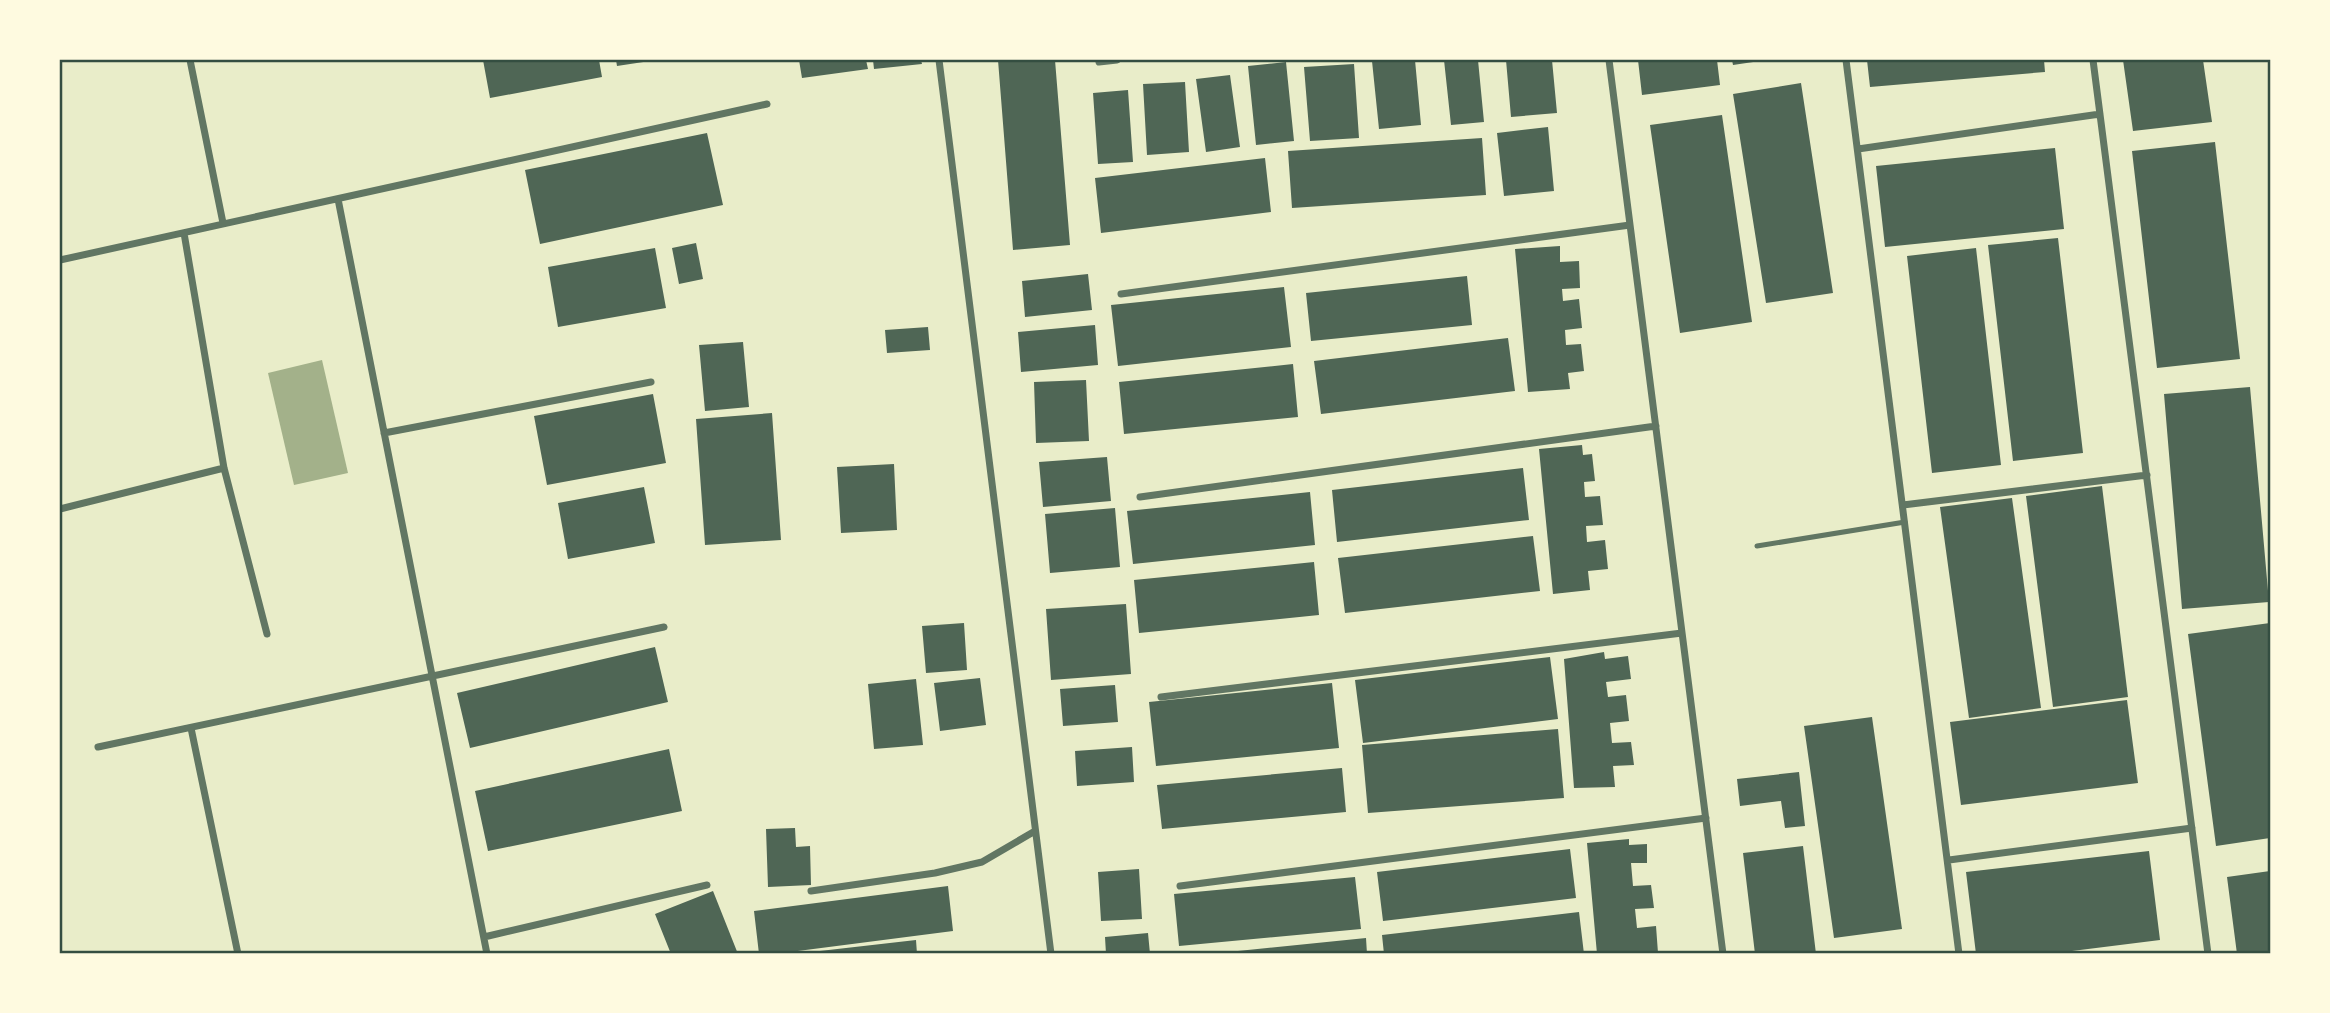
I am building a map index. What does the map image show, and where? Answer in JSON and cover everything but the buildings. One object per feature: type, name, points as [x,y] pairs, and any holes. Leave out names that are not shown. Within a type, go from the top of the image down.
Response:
[{"type":"street","points":[[190,60],[223,223]]},
{"type":"street","points":[[939,60],[1051,954]]},
{"type":"street","points":[[1099,62],[1117,60]]},
{"type":"street","points":[[1609,60],[1723,954]]},
{"type":"street","points":[[1846,60],[1959,954]]},
{"type":"street","points":[[2093,60],[2208,954]]},
{"type":"street","points":[[60,260],[767,104]]},
{"type":"street","points":[[1857,149],[2100,114]]},
{"type":"street","points":[[338,199],[487,954]]},
{"type":"street","points":[[1121,294],[1630,225]]},
{"type":"street","points":[[184,233],[224,468],[267,634]]},
{"type":"street","points":[[384,433],[651,382]]},
{"type":"street","points":[[1140,497],[1656,426]]},
{"type":"street","points":[[60,509],[224,468]]},
{"type":"street","points":[[1903,505],[2147,475]]},
{"type":"street","points":[[98,747],[664,627]]},
{"type":"street","points":[[1161,697],[1682,633]]},
{"type":"street","points":[[191,728],[238,954]]},
{"type":"street","points":[[1180,886],[1706,818]]},
{"type":"street","points":[[1949,860],[2192,828]]},
{"type":"street","points":[[811,891],[935,873],[982,862],[1035,831]]},
{"type":"street","points":[[484,937],[707,884]]},
{"type":"lane","points":[[1757,546],[1905,522]]},
{"type":"shaded area","points":[[322,360],[348,473],[294,485],[268,373]]}]
